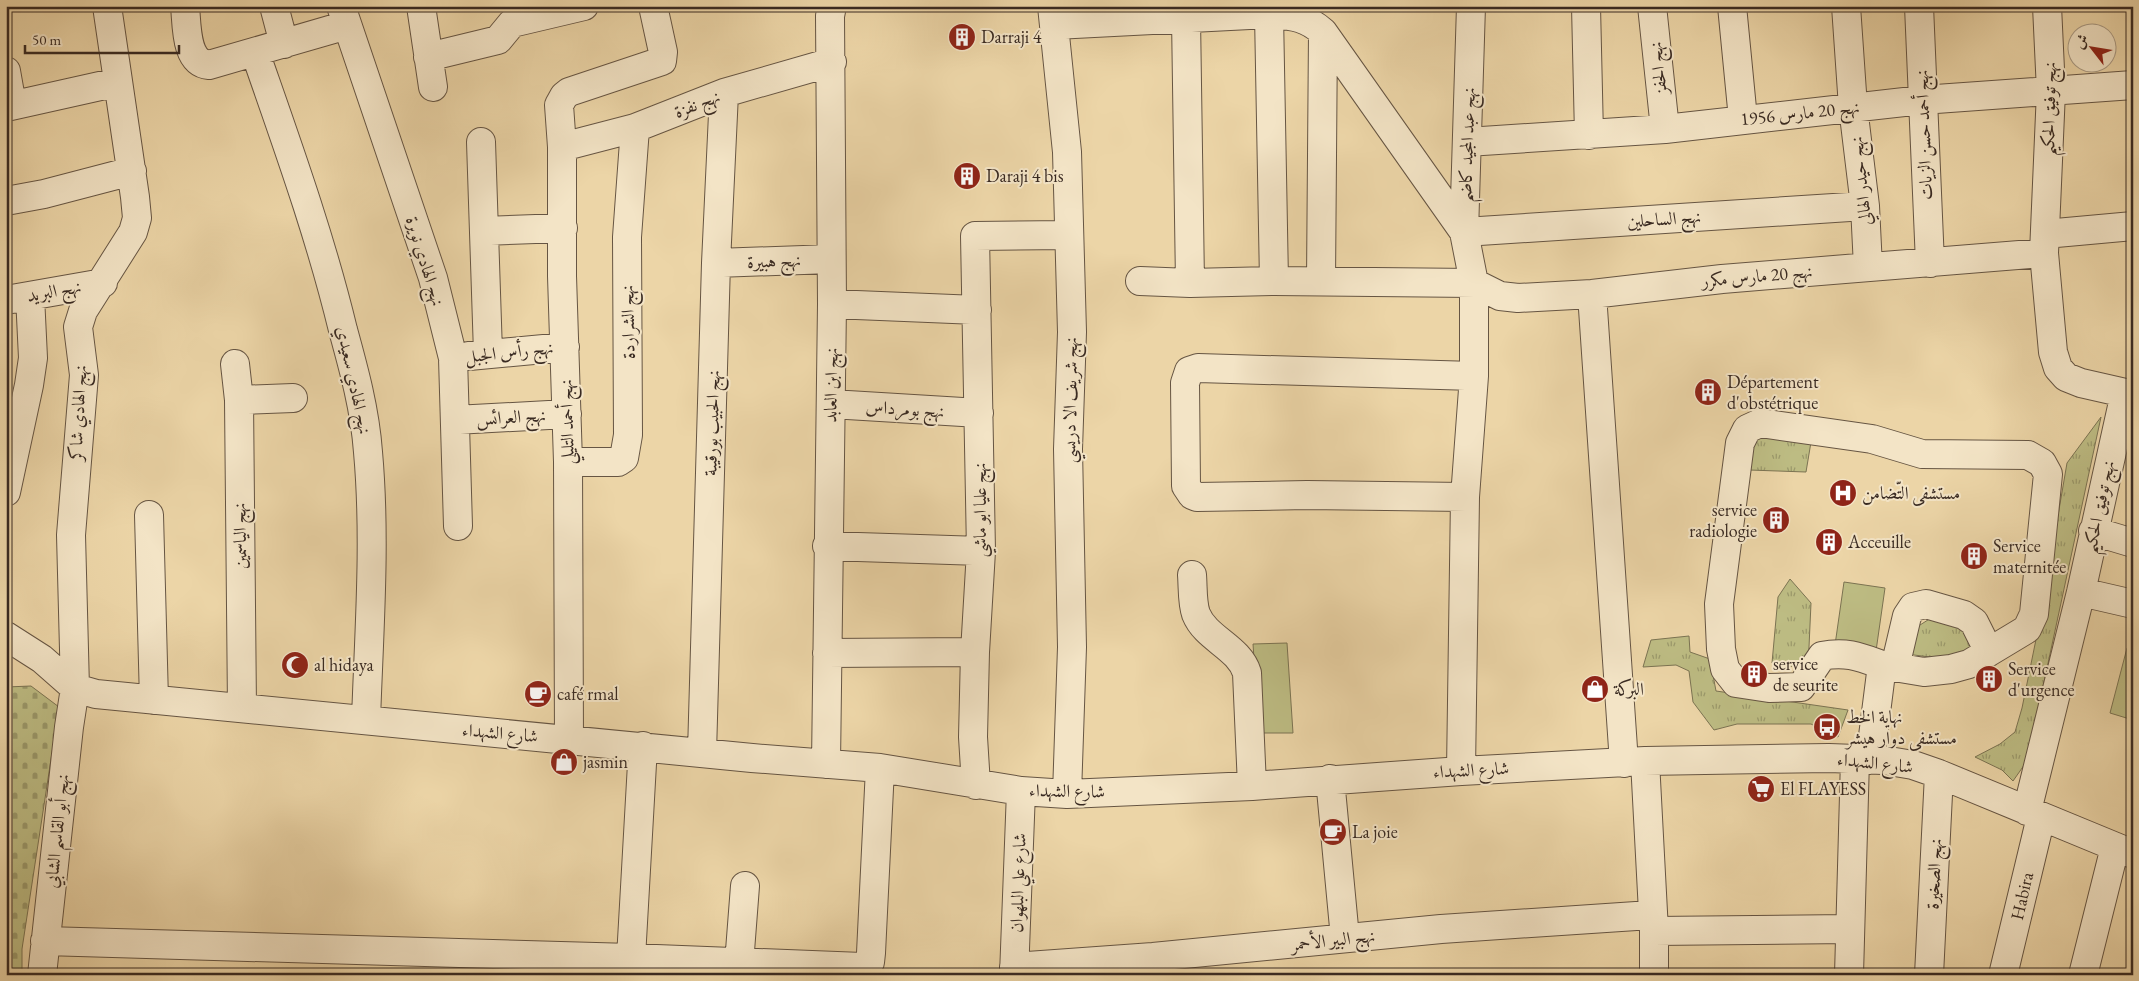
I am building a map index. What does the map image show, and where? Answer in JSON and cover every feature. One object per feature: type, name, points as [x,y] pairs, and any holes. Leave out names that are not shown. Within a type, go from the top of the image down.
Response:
[{"type":"street","name":"نهج الهادي شاكر","points":[[75,688],[71,535],[84,375],[78,327],[83,311],[103,283],[134,232],[137,218],[132,171],[107,6]]},
{"type":"street","points":[[185,6],[193,55],[202,65],[209,65],[284,44],[344,16]]},
{"type":"street","points":[[274,6],[284,44]]},
{"type":"street","points":[[421,6],[433,87]]},
{"type":"street","points":[[428,57],[498,40],[512,23],[584,6]]},
{"type":"street","name":"نهج أحمد التليلي","points":[[569,739],[568,462],[562,147],[559,105],[564,96],[569,92],[660,62],[663,59],[653,6]]},
{"type":"street","name":"نهج ابن العابد","points":[[826,764],[832,304],[832,62],[830,16],[832,6]]},
{"type":"street","name":"نهج عبد المجيد كاضم","points":[[1461,770],[1465,497],[1474,376],[1474,283],[1464,232],[1471,6]]},
{"type":"street","points":[[1586,6],[1589,135]]},
{"type":"street","name":"نهج الحفز","points":[[1652,6],[1664,129]]},
{"type":"street","points":[[1732,6],[1743,119]]},
{"type":"street","name":"نهج حيدر الهالي","points":[[1846,6],[1853,107],[1864,206],[1868,267]]},
{"type":"street","name":"نهج أحمد حسن الزيات","points":[[1919,6],[1930,263]]},
{"type":"street","name":"نهج توفيق الحكيم","points":[[2034,814],[2082,592],[2093,531],[2129,384],[2081,383],[2066,376],[2058,368],[2053,352],[2045,244],[2051,91],[2047,6]]},
{"type":"street","points":[[1054,16],[1186,18],[1230,11],[1269,14],[1305,19],[1312,22],[1323,32],[1464,232]]},
{"type":"street","points":[[1269,14],[1274,281]]},
{"type":"street","name":"نهج الهادي نويرة","points":[[344,16],[433,278],[453,358],[458,526]]},
{"type":"street","name":"نهج شريف الا دريسي","points":[[1054,16],[1067,152],[1072,332],[1068,449],[1072,646],[1067,794]]},
{"type":"street","points":[[1186,18],[1190,283]]},
{"type":"street","points":[[1321,281],[1323,32]]},
{"type":"street","name":"نهج الهادي سعيدي","points":[[255,52],[327,264],[360,392],[368,450],[372,514],[366,720]]},
{"type":"street","name":"نهج نفزة","points":[[562,147],[635,128],[724,93],[832,62]]},
{"type":"street","points":[[6,71],[9,106],[118,82]]},
{"type":"street","name":"نهج 20 مارس 1956","points":[[1467,142],[1664,129],[1922,100],[2133,85]]},
{"type":"street","name":"نهج الحبيب بورقيبة","points":[[702,753],[716,263],[724,93]]},
{"type":"street","name":"نهج الشراردة","points":[[568,462],[618,462],[624,458],[627,450],[627,237],[635,128]]},
{"type":"street","points":[[481,142],[488,353]]},
{"type":"street","points":[[6,201],[44,194],[132,171]]},
{"type":"street","name":"نهج الساحلين","points":[[1464,232],[1864,206]]},
{"type":"street","name":"نهج 20 مارس مكرر","points":[[1474,283],[1500,296],[1518,298],[1592,294],[1722,279],[1930,263],[2045,244],[2133,226]]},
{"type":"street","points":[[484,231],[563,228]]},
{"type":"street","name":"نهج عليا ابو ماشي","points":[[976,784],[973,737],[975,652],[981,551],[975,236],[1068,235]]},
{"type":"street","name":"نهج هبيرة","points":[[716,263],[831,259]]},
{"type":"street","points":[[1140,281],[1190,283],[1274,281],[1474,283]]},
{"type":"street","name":"نهج البريد","points":[[18,298],[103,283]]},
{"type":"street","points":[[1592,294],[1635,762],[1653,923],[1654,975]]},
{"type":"street","points":[[6,492],[30,385],[33,358],[18,298]]},
{"type":"street","points":[[832,304],[977,310]]},
{"type":"street","name":"نهج رأس الجبل","points":[[453,358],[488,353],[565,347]]},
{"type":"street","name":"نهج الياسمين","points":[[235,364],[238,400],[242,708]]},
{"type":"street","points":[[1465,497],[1306,495],[1197,497],[1192,495],[1186,486],[1185,383],[1189,371],[1198,368],[1474,376]]},
{"type":"street","points":[[238,400],[293,398]]},
{"type":"street","name":"نهج بومرداس","points":[[830,404],[979,413]]},
{"type":"street","name":"نهج العرائس","points":[[455,420],[567,414]]},
{"type":"street","points":[[1760,423],[1872,438],[1922,454],[2028,455],[2042,463],[2048,474],[2034,614],[2027,629],[1969,664],[1951,669],[1924,672],[1888,666],[1851,654],[1834,653],[1822,656],[1802,687],[1769,688],[1736,683],[1725,669],[1721,649],[1719,604],[1740,443],[1747,430],[1760,423]]},
{"type":"street","points":[[149,515],[154,700]]},
{"type":"street","points":[[2093,531],[2133,543]]},
{"type":"street","points":[[828,546],[981,551]]},
{"type":"street","points":[[1192,575],[1197,616],[1208,630],[1241,660],[1247,673],[1252,786]]},
{"type":"street","points":[[2082,592],[2133,604]]},
{"type":"street","points":[[1849,975],[1850,928],[1862,760],[1888,666],[1907,616],[1913,607],[1926,604],[1964,615],[1974,622],[1989,652]]},
{"type":"street","name":"شارع الشهداء","points":[[6,636],[42,659],[75,688],[96,694],[702,753],[880,768],[1021,791],[1067,794],[1252,786],[1461,770],[1635,762],[1862,760],[1913,765],[2124,851]]},
{"type":"street","points":[[827,653],[975,652]]},
{"type":"street","name":"نهج أبو القاسم الشابي","points":[[42,975],[75,688]]},
{"type":"street","points":[[631,958],[643,746]]},
{"type":"street","points":[[45,941],[631,958],[862,968],[870,962],[880,768]]},
{"type":"street","name":"نهج الصخيرة","points":[[1928,975],[1938,774]]},
{"type":"street","points":[[1330,779],[1345,938]]},
{"type":"street","name":"شارع علي البلهوان","points":[[1014,971],[1021,791]]},
{"type":"street","name":"Habira","points":[[2003,975],[2034,814]]},
{"type":"street","points":[[2083,975],[2124,851]]},
{"type":"street","points":[[739,964],[744,886]]},
{"type":"street","name":"نهج البير الأحمر","points":[[1014,971],[1441,929],[1653,923],[1850,928]]},
{"type":"green space","points":[[2101,417],[2027,761],[2013,781],[2002,770],[1975,757],[2000,744],[2015,732],[2022,708],[2041,615],[2067,463]]},
{"type":"green space","points":[[1751,435],[1811,442],[1806,472],[1749,470]]},
{"type":"green space","points":[[1790,579],[1811,603],[1808,669],[1772,663],[1778,597]]},
{"type":"green space","points":[[1844,582],[1885,588],[1876,651],[1835,645]]},
{"type":"green space","points":[[1931,618],[1963,622],[1973,643],[1959,663],[1906,654],[1909,632]]},
{"type":"green space","points":[[1689,636],[1690,652],[1710,659],[1716,691],[1848,710],[1838,737],[1811,724],[1737,724],[1714,730],[1693,702],[1689,671],[1676,665],[1643,667],[1651,640]]},
{"type":"green space","points":[[1287,643],[1293,733],[1259,733],[1253,644]]},
{"type":"green space","points":[[2127,648],[2133,650],[2133,720],[2110,713]]},
{"type":"green space","points":[[31,686],[59,707],[22,949],[22,975],[6,975],[6,687]]},
{"type":"place","name":"Darraji 4","points":[[962,37]]},
{"type":"place","name":"Daraji 4 bis","points":[[967,176]]},
{"type":"place","name":"Département d'obstétrique","points":[[1708,392]]},
{"type":"place","name":"مستشفى التّضامن","points":[[1843,493]]},
{"type":"place","name":"service radiologie","points":[[1776,520]]},
{"type":"place","name":"Acceuille","points":[[1829,542]]},
{"type":"place","name":"Service maternitée","points":[[1974,556]]},
{"type":"place","name":"al hidaya","points":[[295,665]]},
{"type":"place","name":"service de seurite","points":[[1754,674]]},
{"type":"place","name":"Service d'urgence","points":[[1989,679]]},
{"type":"place","name":"البركة","points":[[1595,689]]},
{"type":"place","name":"café rmal","points":[[538,694]]},
{"type":"place","name":"نهاية الخط مستشفى دوار هيشر","points":[[1827,727]]},
{"type":"place","name":"jasmin","points":[[564,762]]},
{"type":"place","name":"El FLAYESS","points":[[1761,789]]},
{"type":"place","name":"La joie","points":[[1333,832]]}]
